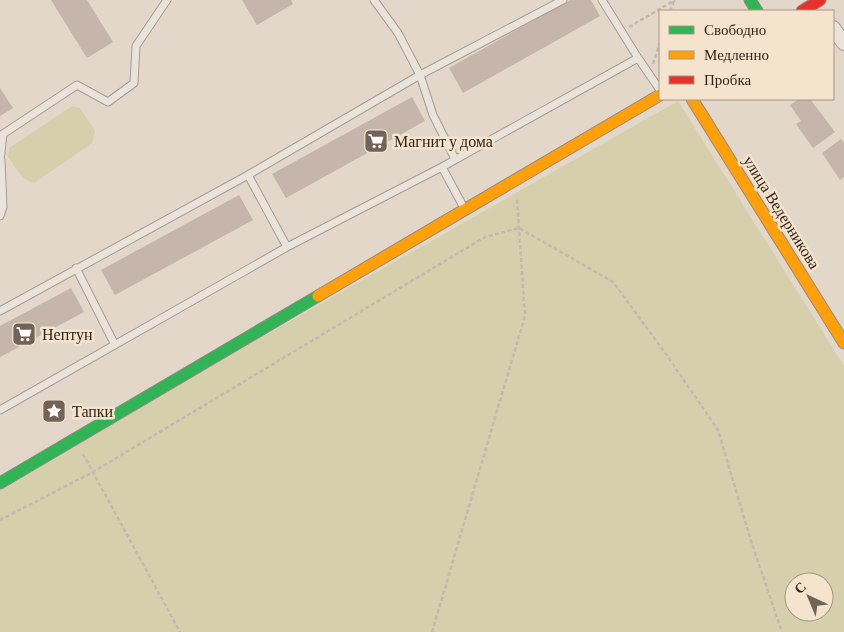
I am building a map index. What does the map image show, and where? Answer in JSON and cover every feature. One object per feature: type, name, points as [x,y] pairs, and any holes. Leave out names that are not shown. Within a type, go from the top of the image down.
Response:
[{"type":"street","points":[[834,29],[844,43]]},
{"type":"street","points":[[0,483],[659,95]]},
{"type":"street","name":"улица Ведерникова","points":[[693,100],[844,343]]},
{"type":"lane","points":[[0,216],[4,207],[1,161],[3,134],[77,85],[108,102],[134,82],[136,46],[167,0]]},
{"type":"lane","points":[[374,0],[398,33],[420,75],[433,116],[455,159]]},
{"type":"lane","points":[[0,311],[248,175],[420,75],[563,0]]},
{"type":"lane","points":[[602,0],[659,88]]},
{"type":"lane","points":[[0,410],[288,247],[442,167],[638,58]]},
{"type":"lane","points":[[442,167],[465,209]]},
{"type":"lane","points":[[248,175],[288,247]]},
{"type":"lane","points":[[76,268],[116,345]]},
{"type":"path","points":[[622,32],[674,0]]},
{"type":"path","points":[[650,75],[659,45]]},
{"type":"path","points":[[432,632],[525,316],[515,180]]},
{"type":"path","points":[[0,520],[93,472],[485,237],[519,228],[612,282],[668,356],[718,430],[751,541],[782,632]]},
{"type":"path","points":[[75,439],[180,632]]},
{"type":"shaded area","points":[[678,101],[844,366],[844,632],[0,632],[0,486]]},
{"type":"shaded area","points":[[72,106],[80,108],[95,131],[92,143],[34,183],[25,179],[8,157],[9,148]]},
{"type":"building","points":[[51,0],[87,0],[113,42],[87,58]]},
{"type":"building","points":[[242,0],[291,0],[293,4],[257,25]]},
{"type":"building","points":[[570,0],[591,0],[600,16],[463,93],[449,68]]},
{"type":"building","points":[[0,88],[13,108],[0,116]]},
{"type":"building","points":[[412,97],[425,121],[286,198],[272,174]]},
{"type":"building","points":[[798,100],[811,100],[835,132],[813,148],[796,124],[801,121],[790,105]]},
{"type":"building","points":[[841,139],[844,143],[844,177],[840,180],[822,153]]},
{"type":"building","points":[[239,195],[253,220],[115,295],[101,270]]},
{"type":"building","points":[[71,288],[84,312],[0,357],[0,326]]},
{"type":"traffic: fast","points":[[750,0],[756,10]]},
{"type":"traffic: fast","points":[[0,483],[318,296]]},
{"type":"traffic: slow","points":[[318,296],[659,96]]},
{"type":"traffic: slow","points":[[693,100],[844,343]]},
{"type":"traffic: jam","points":[[804,10],[820,0]]},
{"type":"place","name":"Магнит у дома","points":[[376,141]]},
{"type":"place","name":"Нептун","points":[[24,334]]},
{"type":"place","name":"Тапки","points":[[54,411]]}]
